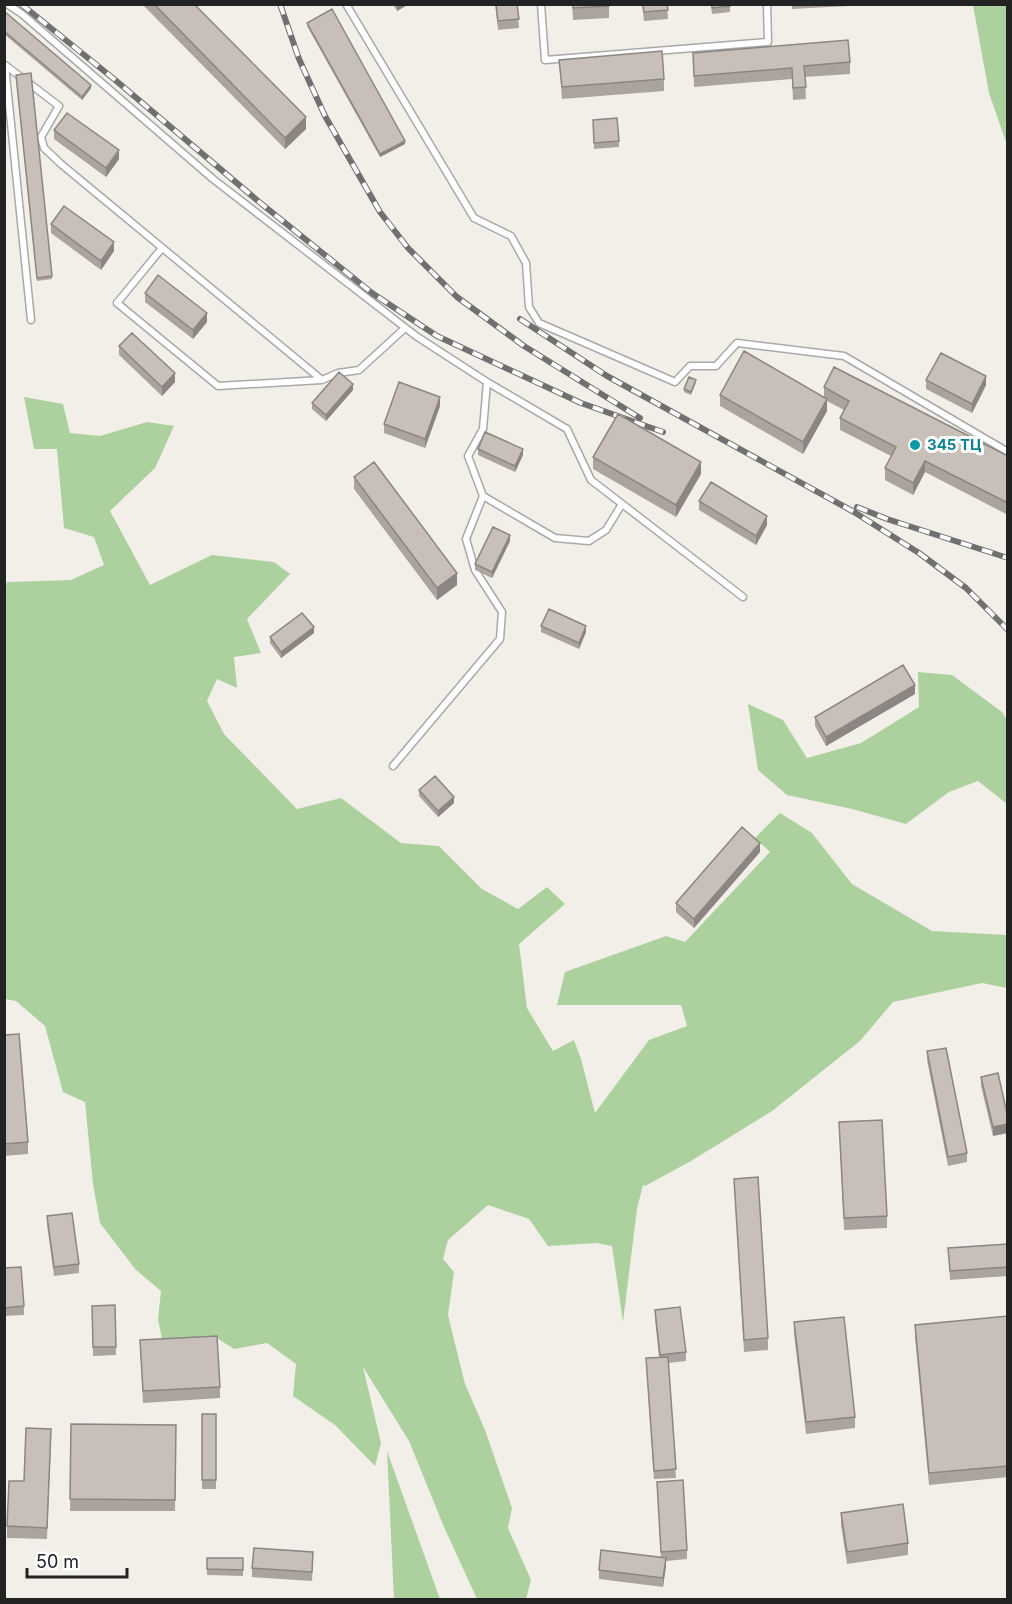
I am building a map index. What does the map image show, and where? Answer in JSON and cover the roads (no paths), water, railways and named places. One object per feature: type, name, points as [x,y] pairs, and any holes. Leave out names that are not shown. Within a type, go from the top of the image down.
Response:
[{"type":"lane","points":[[7,4],[22,14],[213,179],[405,328],[488,382],[567,429],[591,480],[743,597]]},
{"type":"lane","points":[[346,4],[474,218],[511,236],[526,263],[529,307],[539,323],[675,382],[690,366],[716,366],[737,343],[844,356],[1008,452]]},
{"type":"lane","points":[[542,4],[545,60],[768,42],[767,4]]},
{"type":"lane","points":[[5,65],[58,106],[41,137],[44,147],[61,164],[322,380]]},
{"type":"lane","points":[[5,65],[32,320]]},
{"type":"lane","points":[[162,248],[117,303],[218,386],[322,380],[338,373],[359,370],[405,328]]},
{"type":"lane","points":[[488,382],[483,429],[468,456],[483,496],[555,538],[589,542],[606,530],[622,504]]},
{"type":"lane","points":[[393,766],[500,639],[502,612],[475,570],[466,539],[483,496]]},
{"type":"railway","points":[[21,4],[372,293],[437,336],[581,403],[663,432]]},
{"type":"railway","points":[[280,4],[299,59],[325,116],[380,212],[408,248],[457,297],[524,346],[640,418]]},
{"type":"railway","points":[[520,319],[607,376],[854,512],[919,553],[966,588],[1008,630]]},
{"type":"railway","points":[[857,507],[1008,558]]},
{"type":"place","name":"345 ТЦ","points":[[915,445]]}]
